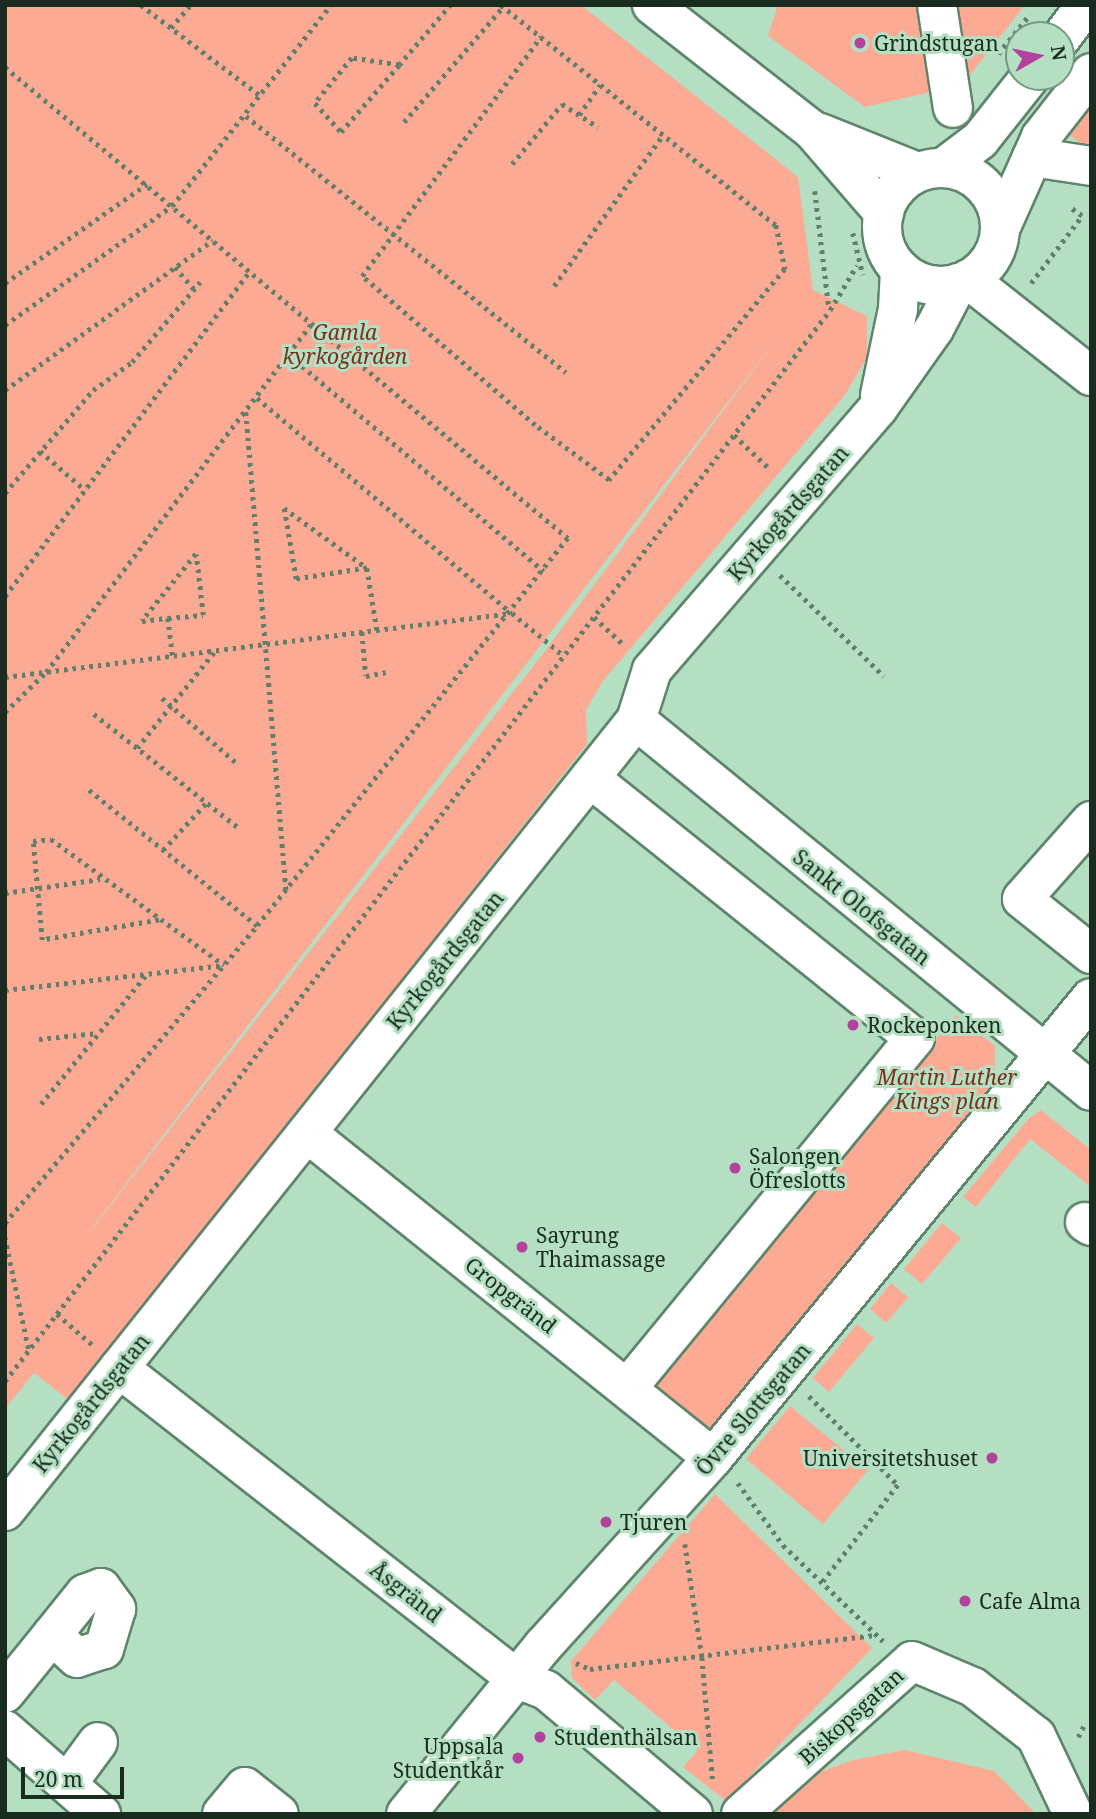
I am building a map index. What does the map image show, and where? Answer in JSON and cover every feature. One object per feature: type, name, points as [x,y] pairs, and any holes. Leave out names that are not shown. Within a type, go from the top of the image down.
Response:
[{"type":"street","points":[[652,5],[811,130],[900,269],[928,285],[963,281],[996,249],[1000,229],[1041,137],[1091,73]]},
{"type":"street","points":[[937,5],[953,108]]},
{"type":"street","points":[[1074,21],[1086,5]]},
{"type":"street","points":[[868,220],[896,189],[980,140],[1019,91]]},
{"type":"street","points":[[811,130],[929,169],[975,178],[988,191],[1000,229]]},
{"type":"street","points":[[1032,157],[1091,166]]},
{"type":"street","name":"Kyrkogårdsgatan","points":[[878,408],[898,309],[900,269]]},
{"type":"street","points":[[963,281],[1091,376]]},
{"type":"street","name":"Kyrkogårdsgatan","points":[[5,1511],[636,720],[652,670],[878,408],[934,330],[963,281]]},
{"type":"street","name":"Sankt Olofsgatan","points":[[636,720],[1091,1091]]},
{"type":"street","points":[[590,778],[915,1038],[628,1387]]},
{"type":"street","points":[[1091,821],[1021,899],[1091,954]]},
{"type":"street","name":"Övre Slottsgatan","points":[[406,1814],[544,1645],[713,1458],[1091,998]]},
{"type":"street","name":"Gropgränd","points":[[307,1133],[628,1387],[713,1458]]},
{"type":"street","name":"Åsgränd","points":[[119,1368],[517,1679],[546,1690],[703,1801]]},
{"type":"street","points":[[5,1693],[51,1635]]},
{"type":"street","name":"Biskopsgatan","points":[[741,1814],[912,1661],[974,1687],[1036,1736],[1073,1814]]},
{"type":"street","points":[[5,1730],[101,1814]]},
{"type":"street","points":[[67,1784],[98,1742]]},
{"type":"street","points":[[222,1814],[245,1787],[279,1814]]},
{"type":"path","points":[[141,5],[261,97]]},
{"type":"path","points":[[171,28],[190,5]]},
{"type":"path","points":[[5,325],[172,206],[247,116],[331,5]]},
{"type":"path","points":[[399,65],[352,58],[315,103],[341,132],[399,65],[450,5]]},
{"type":"path","points":[[995,57],[1037,5]]},
{"type":"path","points":[[404,122],[502,6],[541,37],[600,85],[776,225],[785,269],[609,480],[535,425],[362,276],[541,37]]},
{"type":"path","points":[[5,67],[568,538],[512,613],[286,891],[5,1223]]},
{"type":"path","points":[[579,115],[600,85]]},
{"type":"path","points":[[512,164],[562,104],[598,127]]},
{"type":"path","points":[[247,116],[566,372]]},
{"type":"path","points":[[554,285],[663,135]]},
{"type":"path","points":[[813,179],[830,310]]},
{"type":"path","points":[[5,283],[146,184]]},
{"type":"path","points":[[1028,287],[1082,216],[1069,207]]},
{"type":"path","points":[[5,1381],[830,310],[857,265],[868,220]]},
{"type":"path","points":[[5,390],[213,240]]},
{"type":"path","points":[[175,267],[194,289]]},
{"type":"path","points":[[5,596],[250,271]]},
{"type":"path","points":[[5,493],[93,390],[132,362],[200,282]]},
{"type":"path","points":[[5,712],[46,672],[312,323]]},
{"type":"path","points":[[289,355],[544,571]]},
{"type":"path","points":[[257,398],[564,656]]},
{"type":"path","points":[[246,411],[286,891]]},
{"type":"path","points":[[734,435],[769,469]]},
{"type":"path","points":[[40,452],[85,491]]},
{"type":"path","points":[[367,568],[296,579],[284,508],[367,568],[377,630]]},
{"type":"path","points":[[196,554],[202,615],[168,618],[142,621],[196,554]]},
{"type":"path","points":[[777,572],[884,676]]},
{"type":"path","points":[[5,677],[512,613]]},
{"type":"path","points":[[168,618],[173,656]]},
{"type":"path","points":[[362,632],[366,676],[386,672]]},
{"type":"path","points":[[137,748],[215,651]]},
{"type":"path","points":[[162,698],[239,765]]},
{"type":"path","points":[[94,714],[240,829]]},
{"type":"path","points":[[87,789],[257,926]]},
{"type":"path","points":[[163,850],[206,803]]},
{"type":"path","points":[[159,920],[42,940],[33,841],[51,839],[100,879],[224,965]]},
{"type":"path","points":[[5,892],[100,879]]},
{"type":"path","points":[[5,990],[224,965]]},
{"type":"path","points":[[41,1104],[146,974]]},
{"type":"path","points":[[40,1039],[99,1033]]},
{"type":"path","points":[[5,1237],[29,1351]]},
{"type":"path","points":[[57,1314],[119,1368]]},
{"type":"path","points":[[807,1394],[898,1485],[822,1583]]},
{"type":"path","points":[[713,1458],[728,1470],[783,1545],[875,1635],[912,1661]]},
{"type":"path","points":[[678,1498],[702,1657],[703,1801]]},
{"type":"path","points":[[544,1645],[590,1669],[875,1635]]},
{"type":"green space","name":"Gamla kyrkogården","points":[[5,5],[581,5],[798,177],[813,290],[867,316],[867,357],[845,395],[603,681],[586,710],[587,744],[70,1401],[34,1373],[5,1409]],"holes":[[[778,337],[542,655],[92,1229]]]},
{"type":"green space","points":[[778,5],[1025,5],[1012,21],[1005,21],[1005,30],[962,85],[865,107],[768,36]]},
{"type":"green space","points":[[1091,108],[1091,151],[1070,135]]},
{"type":"green space","name":"Martin Luther Kings plan","points":[[956,1015],[995,1046],[995,1096],[712,1431],[650,1383]]},
{"type":"green space","points":[[1041,1110],[1091,1150],[1091,1187],[1030,1139],[976,1207],[963,1197],[1029,1118]]},
{"type":"green space","points":[[942,1223],[961,1238],[922,1284],[904,1269]]},
{"type":"green space","points":[[891,1283],[908,1297],[886,1323],[870,1309]]},
{"type":"green space","points":[[857,1324],[874,1338],[829,1392],[813,1378]]},
{"type":"green space","points":[[790,1406],[868,1470],[823,1524],[746,1459]]},
{"type":"green space","points":[[715,1494],[872,1648],[726,1801],[683,1767],[698,1750],[614,1680],[595,1700],[572,1678],[571,1661]]},
{"type":"green space","points":[[905,1750],[994,1771],[1036,1814],[773,1814],[814,1774],[853,1760]]},
{"type":"place","name":"Grindstugan","points":[[860,43]]},
{"type":"place","name":"Rockeponken","points":[[853,1025]]},
{"type":"place","name":"Salongen Öfreslotts","points":[[735,1168]]},
{"type":"place","name":"Sayrung Thaimassage","points":[[522,1247]]},
{"type":"place","name":"Universitetshuset","points":[[992,1458]]},
{"type":"place","name":"Tjuren","points":[[606,1522]]},
{"type":"place","name":"Cafe Alma","points":[[965,1601]]},
{"type":"place","name":"Studenthälsan","points":[[540,1737]]},
{"type":"place","name":"Uppsala Studentkår","points":[[518,1758]]}]
